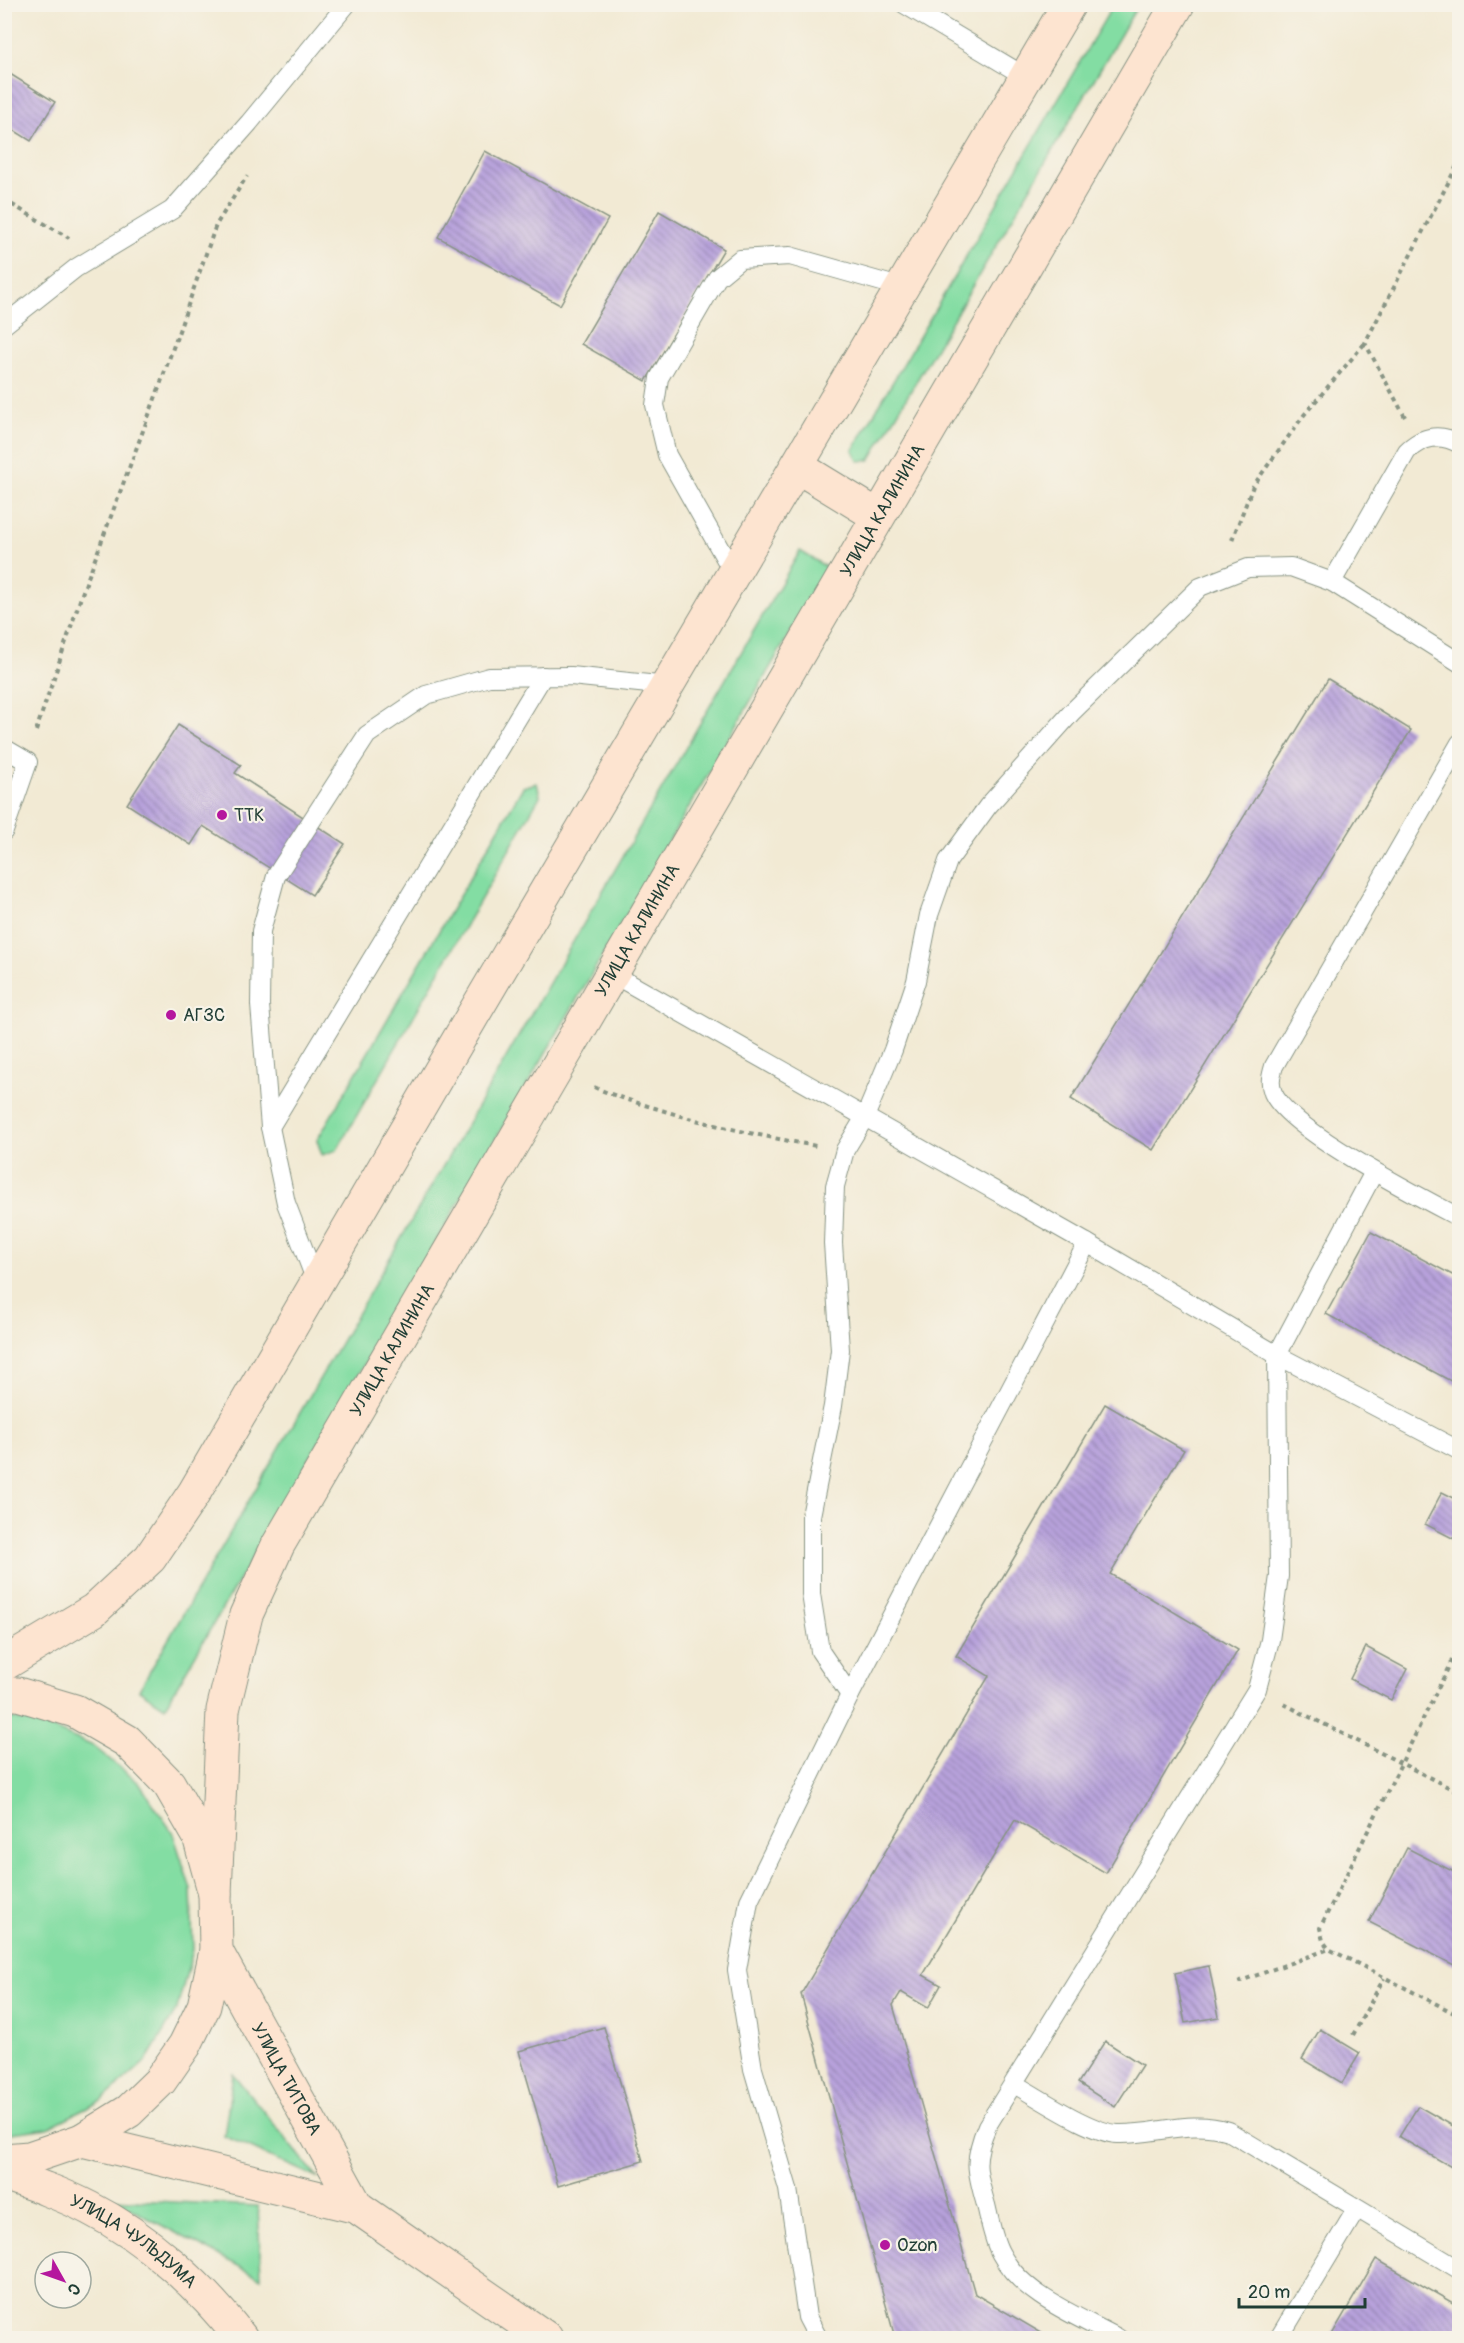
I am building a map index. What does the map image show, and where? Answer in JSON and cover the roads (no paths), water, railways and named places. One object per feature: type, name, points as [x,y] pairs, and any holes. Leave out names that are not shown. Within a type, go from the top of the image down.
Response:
[{"type":"main road","points":[[4,1664],[94,1610],[150,1558],[194,1493],[1069,4]]},
{"type":"main road","name":"УЛИЦА КАЛИНИНА","points":[[215,1894],[223,1710],[246,1614],[278,1545],[1178,4]]},
{"type":"main road","points":[[798,467],[878,516]]},
{"type":"main road","points":[[4,1694],[18,1694],[75,1711],[127,1741],[169,1784],[199,1836],[215,1894],[216,1951],[204,2006],[185,2045],[160,2081],[129,2110],[82,2140],[29,2158],[4,2160]]},
{"type":"main road","name":"УЛИЦА ТИТОВА","points":[[216,1951],[357,2207]]},
{"type":"main road","name":"УЛИЦА ТИТОВА","points":[[82,2140],[357,2207],[546,2338]]},
{"type":"main road","name":"УЛИЦА ЧУЛЬДУМА","points":[[4,2174],[90,2208],[126,2230],[166,2260],[207,2299],[241,2338]]},
{"type":"lane","points":[[4,325],[76,268],[172,210],[249,123],[347,4]]},
{"type":"lane","points":[[904,4],[1026,77]]},
{"type":"lane","points":[[734,574],[667,455],[655,405],[659,378],[711,288],[717,278],[740,259],[790,256],[903,288]]},
{"type":"lane","points":[[1332,582],[1407,451],[1418,441],[1434,437],[1449,438],[1460,444]]},
{"type":"lane","points":[[850,1695],[820,1652],[811,1594],[811,1516],[833,1406],[840,1350],[833,1243],[835,1186],[846,1150],[865,1117],[896,1040],[916,981],[929,915],[948,861],[988,806],[1072,712],[1200,586],[1248,568],[1291,567],[1332,582],[1460,663]]},
{"type":"lane","points":[[270,1127],[543,676]]},
{"type":"lane","points":[[317,1284],[286,1203],[270,1127],[260,1005],[261,931],[276,876],[368,735],[426,694],[489,677],[571,676],[668,686]]},
{"type":"lane","points":[[1460,742],[1280,1056],[1270,1079],[1273,1093],[1282,1106],[1306,1126],[1374,1172],[1460,1218]]},
{"type":"lane","points":[[4,748],[28,762],[4,831]]},
{"type":"lane","points":[[611,973],[1087,1243],[1277,1355],[1460,1450]]},
{"type":"lane","points":[[1118,2338],[1041,2296],[1017,2277],[1000,2253],[977,2174],[977,2148],[987,2126],[1257,1689],[1270,1640],[1279,1576],[1277,1355],[1374,1172]]},
{"type":"lane","points":[[818,2338],[807,2317],[788,2189],[753,2069],[737,1970],[749,1901],[850,1695],[1087,1243]]},
{"type":"lane","points":[[1014,2084],[1105,2133],[1146,2132],[1194,2125],[1212,2126],[1228,2131],[1356,2210],[1460,2270]]},
{"type":"lane","points":[[1279,2338],[1356,2210]]},
{"type":"place","name":"ТТК","points":[[222,815]]},
{"type":"place","name":"АГЗС","points":[[171,1015]]},
{"type":"place","name":"Ozon","points":[[885,2245]]}]
